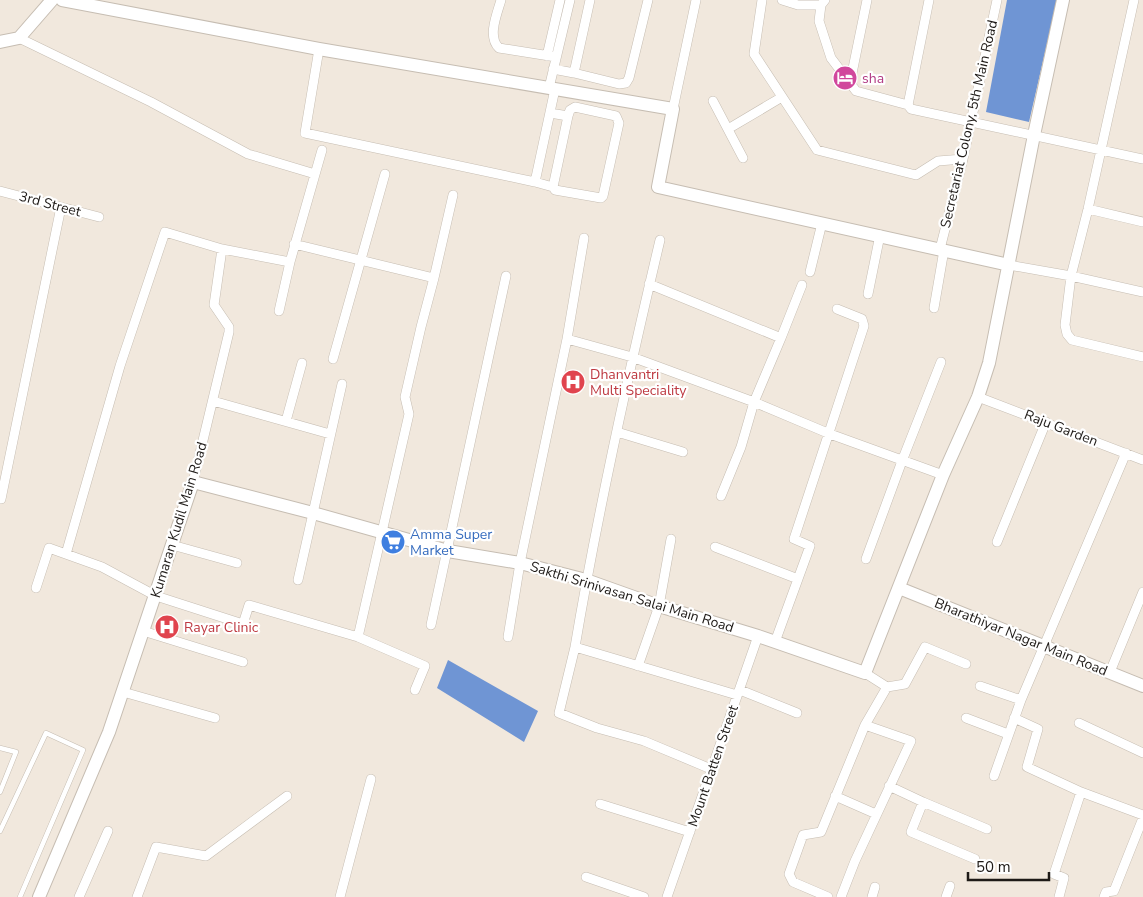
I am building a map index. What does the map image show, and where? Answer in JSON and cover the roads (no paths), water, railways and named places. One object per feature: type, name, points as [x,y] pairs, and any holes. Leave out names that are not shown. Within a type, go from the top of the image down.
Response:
[{"type":"street","points":[[0,42],[19,38],[52,0]]},
{"type":"street","points":[[62,0],[318,49],[674,109]]},
{"type":"street","points":[[501,0],[493,36],[495,44],[499,48],[551,57]]},
{"type":"street","points":[[535,182],[550,113],[553,69],[551,57],[560,0]]},
{"type":"street","points":[[551,57],[570,0]]},
{"type":"street","points":[[574,73],[590,0]]},
{"type":"street","points":[[553,69],[612,82],[626,82],[629,78],[648,0]]},
{"type":"street","points":[[696,0],[658,187],[1009,265],[1143,292]]},
{"type":"street","points":[[762,0],[754,54],[817,150],[916,175],[938,160],[963,159]]},
{"type":"street","points":[[782,0],[798,5],[823,2],[819,22],[831,58],[856,90],[908,105],[911,109],[1143,159]]},
{"type":"street","points":[[850,83],[867,0]]},
{"type":"street","points":[[908,105],[929,0]]},
{"type":"street","name":"Secretariat Colony, 5th Main Road","points":[[934,308],[942,249],[972,121],[997,0]]},
{"type":"street","points":[[966,664],[925,647],[905,684],[887,687],[865,673],[943,475],[978,397],[989,363],[1063,0]]},
{"type":"street","points":[[1134,0],[1088,209],[1071,276],[1065,325],[1067,334],[1072,340],[1143,357]]},
{"type":"street","points":[[19,38],[151,102],[248,154],[315,174]]},
{"type":"street","points":[[318,49],[305,134],[535,182],[552,187],[555,190],[601,198],[619,123],[616,116],[575,107],[570,110],[552,187]]},
{"type":"street","points":[[728,129],[782,97]]},
{"type":"street","points":[[714,101],[743,158]]},
{"type":"street","points":[[550,113],[568,116]]},
{"type":"street","points":[[279,311],[294,244],[322,150]]},
{"type":"street","points":[[333,359],[385,174]]},
{"type":"street","name":"3rd Street","points":[[0,191],[99,216]]},
{"type":"street","points":[[358,637],[409,414],[405,397],[420,327],[434,278],[453,195]]},
{"type":"street","points":[[0,499],[61,207]]},
{"type":"street","points":[[1088,209],[1143,222]]},
{"type":"street","points":[[810,272],[822,223]]},
{"type":"street","points":[[66,554],[120,366],[166,232],[222,249],[290,262]]},
{"type":"street","points":[[868,294],[880,235]]},
{"type":"street","points":[[508,637],[520,563],[567,339],[584,238]]},
{"type":"street","points":[[660,240],[632,357],[586,580],[575,647],[559,714],[597,728],[644,741],[712,769]]},
{"type":"street","points":[[294,244],[434,278]]},
{"type":"street","name":"Kumaran Kudil Main Road","points":[[39,897],[98,761],[156,596],[193,482],[214,401],[229,332],[229,327],[214,304],[222,249]]},
{"type":"street","points":[[431,625],[506,276]]},
{"type":"street","points":[[649,284],[781,338]]},
{"type":"street","points":[[721,496],[741,447],[754,402],[802,285]]},
{"type":"street","points":[[775,642],[810,546],[794,539],[864,326],[862,319],[837,309]]},
{"type":"street","points":[[567,339],[632,357],[754,402],[830,434],[943,475]]},
{"type":"street","points":[[866,558],[941,362]]},
{"type":"street","points":[[286,421],[302,363]]},
{"type":"street","points":[[298,580],[342,384]]},
{"type":"street","name":"Raju Garden","points":[[978,397],[1143,460]]},
{"type":"street","points":[[214,401],[330,434]]},
{"type":"street","points":[[997,542],[1046,422]]},
{"type":"street","points":[[617,432],[683,452]]},
{"type":"street","points":[[994,776],[1020,700],[1126,453]]},
{"type":"street","name":"Sakthi Srinivasan Salai Main Road","points":[[193,482],[448,551],[520,563],[586,580],[659,606],[758,636],[865,673]]},
{"type":"street","points":[[638,666],[659,606],[671,539]]},
{"type":"street","points":[[172,544],[237,563]]},
{"type":"street","points":[[715,547],[798,579]]},
{"type":"street","points":[[36,588],[49,548],[102,567],[156,596],[243,624],[249,605],[358,637],[425,666],[415,690]]},
{"type":"street","name":"Bharathiyar Nagar Main Road","points":[[899,588],[1143,686]]},
{"type":"street","points":[[1110,672],[1143,592]]},
{"type":"street","points":[[143,631],[243,662]]},
{"type":"street","name":"Mount Batten Street","points":[[668,897],[758,636]]},
{"type":"street","points":[[575,647],[738,693],[797,714]]},
{"type":"street","points":[[980,686],[1020,700]]},
{"type":"street","points":[[828,897],[793,882],[789,874],[803,835],[821,832],[865,725],[887,687]]},
{"type":"street","points":[[123,692],[215,718]]},
{"type":"street","points":[[966,718],[1008,734]]},
{"type":"street","points":[[1014,718],[1038,729],[1027,767],[1081,792],[1143,816],[1114,891],[1106,892],[1104,897]]},
{"type":"street","points":[[1079,723],[1143,753]]},
{"type":"street","points":[[841,897],[876,814],[911,741],[865,725]]},
{"type":"street","points":[[340,897],[372,779]]},
{"type":"street","points":[[889,786],[987,829]]},
{"type":"street","points":[[1059,897],[1064,878],[1054,874],[1081,792]]},
{"type":"street","points":[[137,897],[156,847],[206,856],[287,796]]},
{"type":"street","points":[[836,796],[876,814]]},
{"type":"street","points":[[923,802],[911,832],[974,859]]},
{"type":"street","points":[[600,804],[690,832]]},
{"type":"street","points":[[80,897],[108,831]]},
{"type":"street","points":[[586,877],[644,897]]},
{"type":"street","points":[[946,897],[950,886]]},
{"type":"street","points":[[872,897],[875,887]]},
{"type":"lane","points":[[0,831],[46,734],[84,750],[20,897]]},
{"type":"lane","points":[[0,748],[16,752],[0,792]]},
{"type":"water","points":[[1007,0],[1057,0],[1029,122],[986,112]]},
{"type":"water","points":[[448,660],[538,711],[524,742],[437,688]]},
{"type":"place","name":"sha","points":[[845,78]]},
{"type":"place","name":"Dhanvantri Multi Speciality","points":[[573,382]]},
{"type":"place","name":"Amma Super Market","points":[[393,542]]},
{"type":"place","name":"Rayar Clinic","points":[[167,627]]}]
